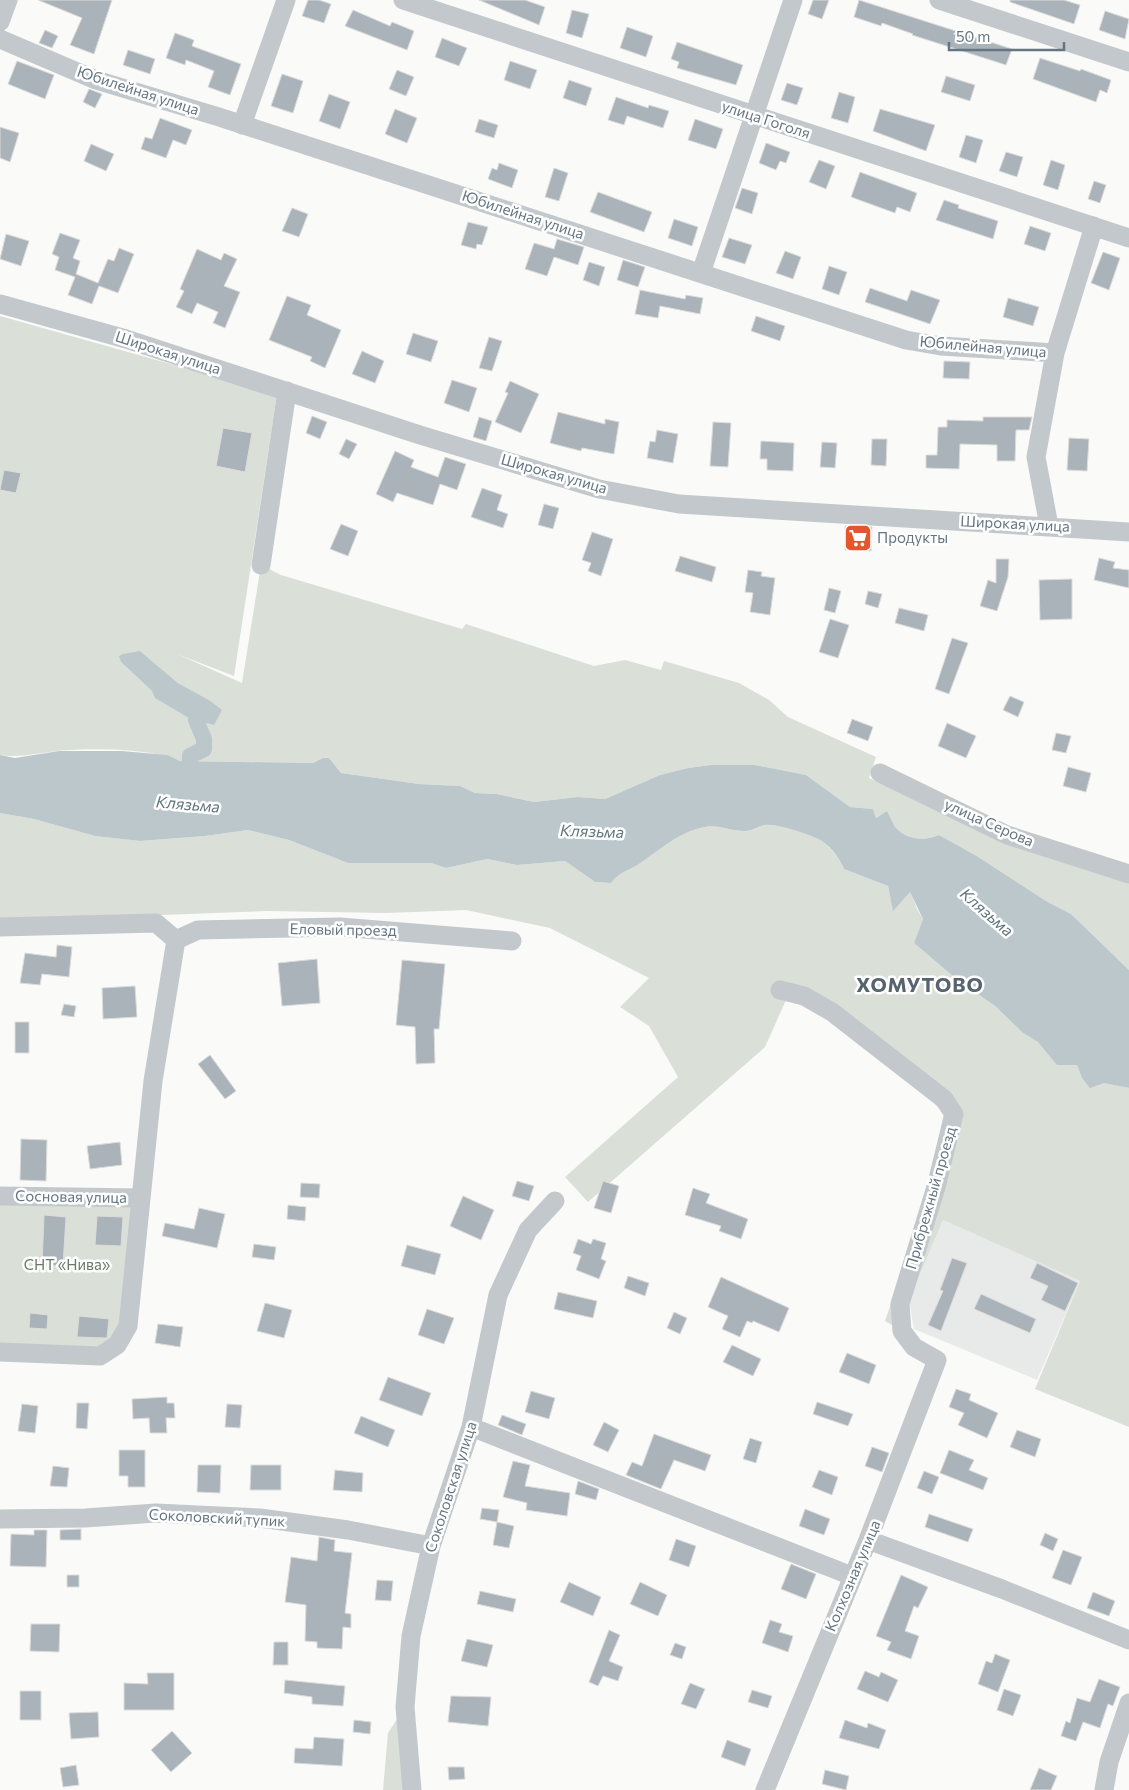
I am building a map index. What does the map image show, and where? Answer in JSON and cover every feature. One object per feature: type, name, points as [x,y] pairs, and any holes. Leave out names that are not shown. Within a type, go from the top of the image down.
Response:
[{"type":"street","points":[[0,22],[8,0]]},
{"type":"street","points":[[242,125],[286,0]]},
{"type":"street","name":"улица Гоголя","points":[[403,0],[754,117],[1129,238]]},
{"type":"street","points":[[701,273],[793,0]]},
{"type":"street","points":[[939,0],[1129,62]]},
{"type":"street","name":"Юбилейная улица","points":[[0,39],[96,80],[242,125],[906,340],[941,346],[1054,352]]},
{"type":"street","name":"Юбилейная улица","points":[[1049,526],[1036,457],[1054,352],[1094,226]]},
{"type":"street","name":"Широкая улица","points":[[0,304],[126,339],[420,435],[599,489],[679,504],[1129,532]]},
{"type":"street","points":[[262,565],[287,391]]},
{"type":"street","name":"улица Серова","points":[[880,773],[1007,834],[1129,874]]},
{"type":"street","points":[[0,927],[156,924],[176,940],[153,1081],[128,1326],[117,1345],[100,1356],[0,1352]]},
{"type":"street","name":"Еловый проезд","points":[[176,940],[198,930],[340,927],[512,941]]},
{"type":"street","name":"Прибрежный проезд","points":[[780,990],[804,996],[832,1012],[944,1099],[954,1114],[936,1186],[900,1304],[902,1330],[914,1347],[937,1360]]},
{"type":"street","name":"Сосновая улица","points":[[0,1196],[141,1198]]},
{"type":"street","name":"Соколовская улица","points":[[412,1790],[405,1707],[411,1636],[431,1546],[471,1427],[498,1295],[528,1230],[555,1201]]},
{"type":"street","name":"Колхозная улица","points":[[765,1790],[868,1540],[937,1360]]},
{"type":"street","points":[[471,1427],[852,1576]]},
{"type":"street","name":"Соколовский тупик","points":[[0,1519],[85,1518],[156,1513],[260,1518],[348,1530],[431,1546]]},
{"type":"street","points":[[868,1540],[1002,1589],[1129,1640]]},
{"type":"street","points":[[1104,1790],[1109,1762],[1129,1703]]},
{"type":"shaded area","points":[[943,1220],[1080,1281],[1037,1380],[914,1329],[909,1300]]},
{"type":"green space","points":[[0,316],[277,394],[234,676],[177,654],[242,683],[261,565],[281,575],[462,629],[466,624],[594,666],[625,660],[661,670],[664,661],[739,683],[769,700],[788,717],[876,757],[869,778],[955,819],[1129,882],[1129,970],[1071,914],[1046,901],[975,855],[939,835],[922,839],[911,837],[901,833],[887,811],[876,818],[873,809],[850,807],[806,775],[755,765],[711,765],[688,768],[660,775],[605,799],[578,797],[534,802],[497,794],[475,793],[460,786],[419,784],[341,773],[329,758],[323,758],[313,763],[180,761],[137,751],[103,749],[57,751],[22,756],[0,755]],"holes":[[[140,651],[178,683],[209,700],[214,724],[204,722],[152,691],[121,662]]]},
{"type":"green space","points":[[0,813],[34,819],[95,836],[140,841],[205,836],[248,830],[289,840],[348,863],[431,863],[446,868],[487,859],[517,865],[565,861],[595,882],[611,883],[620,874],[639,864],[662,847],[695,829],[710,826],[746,831],[770,825],[795,830],[819,839],[833,851],[844,869],[888,886],[893,910],[910,891],[923,919],[914,943],[954,977],[995,1006],[1023,1033],[1038,1042],[1048,1052],[1077,1065],[1082,1078],[1129,1088],[1129,1427],[1035,1389],[1080,1281],[943,1220],[909,1300],[902,1331],[885,1321],[928,1195],[944,1113],[812,1008],[786,1000],[765,1047],[588,1202],[565,1177],[678,1077],[649,1026],[620,1007],[649,978],[550,928],[466,910],[386,913],[267,911],[0,921]]},
{"type":"green space","name":"СНТ «Нива»","points":[[0,1196],[141,1198],[128,1326],[100,1356],[0,1352]]},
{"type":"green space","points":[[405,1707],[412,1790],[383,1790],[388,1733]]},
{"type":"water","points":[[140,651],[178,683],[209,700],[222,710],[214,725],[189,718],[155,698],[152,691],[121,662],[119,656]]},
{"type":"water","name":"Клязьма","points":[[59,751],[122,751],[167,755],[180,761],[313,763],[323,758],[329,758],[341,773],[419,784],[460,786],[475,793],[497,794],[534,802],[578,797],[605,799],[660,775],[711,765],[755,765],[806,775],[850,807],[873,809],[876,818],[887,811],[901,833],[922,839],[939,835],[975,855],[1046,901],[1071,914],[1129,970],[1129,1088],[1104,1083],[1090,1088],[1082,1078],[1077,1065],[1057,1065],[1038,1042],[1023,1033],[995,1006],[954,977],[914,943],[923,919],[910,892],[893,911],[888,886],[844,869],[826,844],[819,839],[795,830],[770,825],[746,831],[715,826],[695,829],[670,842],[639,864],[620,874],[611,883],[595,882],[565,861],[517,865],[487,859],[446,868],[431,863],[348,863],[289,840],[248,830],[205,836],[140,841],[95,836],[34,819],[0,813],[0,755],[15,758]]},
{"type":"building","points":[[38,0],[112,0],[94,54],[70,45],[82,18]]},
{"type":"building","points":[[308,0],[319,0],[331,4],[324,23],[302,16]]},
{"type":"building","points":[[479,0],[525,0],[545,7],[539,25]]},
{"type":"building","points":[[813,0],[829,0],[822,19],[808,14]]},
{"type":"building","points":[[859,0],[1012,49],[1006,65],[912,35],[882,23],[881,26],[854,17]]},
{"type":"building","points":[[1010,0],[1064,0],[1080,5],[1074,24],[1010,2]]},
{"type":"building","points":[[353,10],[390,26],[392,22],[414,31],[407,50],[345,26]]},
{"type":"building","points":[[572,10],[589,14],[582,38],[566,33]]},
{"type":"building","points":[[1105,11],[1129,19],[1125,39],[1099,30]]},
{"type":"building","points":[[627,27],[653,36],[646,57],[620,48]]},
{"type":"building","points":[[45,30],[58,36],[52,48],[39,43]]},
{"type":"building","points":[[175,33],[194,40],[192,46],[241,64],[230,95],[208,87],[214,71],[186,60],[185,65],[166,58]]},
{"type":"building","points":[[442,38],[467,48],[459,66],[435,57]]},
{"type":"building","points":[[677,42],[743,65],[736,85],[677,68],[679,62],[671,59]]},
{"type":"building","points":[[128,50],[155,59],[150,74],[123,65]]},
{"type":"building","points":[[1040,58],[1080,71],[1081,69],[1111,80],[1107,93],[1100,90],[1096,102],[1033,79]]},
{"type":"building","points":[[17,61],[54,75],[45,99],[8,84]]},
{"type":"building","points":[[510,61],[537,70],[530,89],[504,80]]},
{"type":"building","points":[[397,70],[414,77],[406,96],[389,89]]},
{"type":"building","points":[[282,74],[303,81],[293,113],[271,106]]},
{"type":"building","points":[[946,76],[975,85],[970,101],[941,92]]},
{"type":"building","points":[[569,80],[592,88],[586,106],[563,98]]},
{"type":"building","points":[[787,83],[803,88],[797,105],[781,100]]},
{"type":"building","points":[[89,89],[102,94],[95,108],[83,102]]},
{"type":"building","points":[[839,92],[855,97],[848,123],[831,118]]},
{"type":"building","points":[[329,94],[350,102],[340,129],[319,121]]},
{"type":"building","points":[[616,97],[648,108],[649,105],[669,111],[663,128],[627,116],[624,125],[608,120]]},
{"type":"building","points":[[395,109],[417,118],[407,143],[385,134]]},
{"type":"building","points":[[880,109],[935,125],[926,151],[873,131]]},
{"type":"building","points":[[160,118],[192,130],[186,145],[173,140],[166,158],[141,149],[145,137],[152,139]]},
{"type":"building","points":[[479,119],[498,125],[494,138],[475,132]]},
{"type":"building","points":[[695,119],[723,129],[716,149],[688,140]]},
{"type":"building","points":[[0,127],[19,133],[10,162],[0,158]]},
{"type":"building","points":[[966,135],[983,140],[976,163],[959,157]]},
{"type":"building","points":[[766,143],[790,152],[786,163],[780,161],[776,170],[759,163]]},
{"type":"building","points":[[91,144],[114,154],[106,171],[84,161]]},
{"type":"building","points":[[1006,152],[1023,157],[1017,177],[999,171]]},
{"type":"building","points":[[819,160],[835,166],[826,189],[809,182]]},
{"type":"building","points":[[1051,160],[1065,165],[1058,190],[1043,185]]},
{"type":"building","points":[[499,163],[518,170],[512,188],[488,179],[492,168],[497,170]]},
{"type":"building","points":[[554,168],[568,173],[559,201],[545,197]]},
{"type":"building","points":[[860,172],[917,193],[910,212],[897,207],[895,213],[851,197]]},
{"type":"building","points":[[1094,181],[1106,185],[1100,203],[1088,199]]},
{"type":"building","points":[[742,188],[758,193],[752,214],[735,208]]},
{"type":"building","points":[[598,192],[652,212],[644,232],[590,212]]},
{"type":"building","points":[[944,200],[959,205],[958,208],[998,221],[993,239],[936,220]]},
{"type":"building","points":[[292,208],[308,214],[299,237],[282,231]]},
{"type":"building","points":[[674,219],[698,227],[692,246],[668,238]]},
{"type":"building","points":[[468,222],[488,227],[482,245],[477,244],[476,249],[461,245]]},
{"type":"building","points":[[1030,226],[1051,233],[1045,251],[1024,244]]},
{"type":"building","points":[[60,233],[80,240],[73,258],[80,261],[76,274],[98,283],[108,259],[114,261],[119,248],[134,254],[118,293],[99,286],[92,304],[68,295],[75,277],[55,270],[59,257],[52,254]]},
{"type":"building","points":[[6,234],[29,241],[21,266],[0,259]]},
{"type":"building","points":[[729,238],[752,245],[745,264],[722,257]]},
{"type":"building","points":[[557,239],[584,247],[578,265],[554,257],[547,276],[525,269],[534,243],[554,249]]},
{"type":"building","points":[[197,249],[221,260],[224,253],[237,259],[224,286],[240,292],[225,328],[213,323],[218,312],[197,303],[192,314],[176,307],[184,291],[180,289]]},
{"type":"building","points":[[785,251],[801,257],[793,279],[776,273]]},
{"type":"building","points":[[1103,252],[1120,258],[1109,290],[1091,283]]},
{"type":"building","points":[[623,260],[645,267],[638,287],[617,280]]},
{"type":"building","points":[[589,262],[605,267],[599,286],[583,280]]},
{"type":"building","points":[[829,266],[847,272],[839,295],[822,289]]},
{"type":"building","points":[[870,288],[907,301],[911,290],[940,300],[930,324],[865,302]]},
{"type":"building","points":[[640,290],[685,299],[686,295],[703,298],[700,314],[660,306],[658,318],[635,314]]},
{"type":"building","points":[[287,296],[311,305],[307,315],[341,330],[325,368],[310,361],[312,357],[269,340]]},
{"type":"building","points":[[1008,298],[1039,307],[1033,326],[1003,317]]},
{"type":"building","points":[[756,316],[785,326],[780,341],[751,331]]},
{"type":"building","points":[[413,333],[438,341],[431,362],[406,354]]},
{"type":"building","points":[[489,337],[502,341],[492,371],[479,368]]},
{"type":"building","points":[[362,351],[384,361],[375,383],[352,374]]},
{"type":"building","points":[[944,361],[970,362],[969,379],[943,378]]},
{"type":"building","points":[[452,380],[477,388],[469,412],[444,403]]},
{"type":"building","points":[[510,381],[539,394],[521,433],[495,422],[508,393],[505,392]]},
{"type":"building","points":[[558,412],[605,424],[605,419],[619,422],[614,454],[582,448],[581,451],[550,443]]},
{"type":"building","points":[[312,416],[327,422],[320,439],[306,433]]},
{"type":"building","points":[[479,417],[492,421],[486,441],[473,437]]},
{"type":"building","points":[[983,417],[1032,417],[1029,430],[1016,430],[1015,461],[997,461],[997,445],[960,444],[959,469],[926,468],[926,455],[937,455],[938,427],[947,427],[947,420],[983,421]]},
{"type":"building","points":[[713,422],[731,423],[728,467],[710,466]]},
{"type":"building","points":[[223,428],[252,433],[245,472],[216,466]]},
{"type":"building","points":[[657,430],[678,434],[673,463],[647,458],[650,441],[655,442]]},
{"type":"building","points":[[1069,438],[1089,439],[1087,471],[1067,470]]},
{"type":"building","points":[[346,439],[357,444],[349,459],[339,454]]},
{"type":"building","points":[[872,439],[887,439],[886,466],[871,465]]},
{"type":"building","points":[[761,441],[794,443],[793,471],[767,470],[767,459],[760,459]]},
{"type":"building","points":[[822,442],[837,443],[835,468],[820,467]]},
{"type":"building","points":[[395,451],[414,460],[411,467],[438,477],[445,457],[466,464],[457,490],[440,484],[433,505],[397,493],[393,502],[376,494]]},
{"type":"building","points":[[4,470],[21,473],[16,493],[0,490]]},
{"type":"building","points":[[482,488],[502,495],[497,510],[508,514],[503,528],[471,517]]},
{"type":"building","points":[[544,504],[559,508],[553,529],[538,525]]},
{"type":"building","points":[[341,524],[358,531],[348,556],[330,549]]},
{"type":"building","name":"Продукты","points":[[845,526],[872,527],[871,551],[845,550]]},
{"type":"building","points":[[592,532],[613,539],[601,576],[588,571],[591,563],[582,560]]},
{"type":"building","points":[[680,556],[716,567],[712,582],[675,571]]},
{"type":"building","points":[[1099,558],[1115,562],[1113,568],[1129,570],[1129,588],[1094,580]]},
{"type":"building","points":[[996,559],[1009,559],[1008,577],[997,611],[980,606],[988,580],[996,583]]},
{"type":"building","points":[[748,570],[762,572],[761,576],[775,578],[770,615],[750,612],[753,593],[745,592]]},
{"type":"building","points":[[1072,579],[1072,619],[1040,620],[1039,580]]},
{"type":"building","points":[[829,588],[841,591],[835,613],[824,610]]},
{"type":"building","points":[[868,591],[882,594],[878,608],[865,604]]},
{"type":"building","points":[[899,608],[928,615],[924,631],[895,623]]},
{"type":"building","points":[[830,619],[849,625],[838,658],[819,652]]},
{"type":"building","points":[[952,638],[968,643],[949,694],[935,689]]},
{"type":"building","points":[[1010,696],[1024,702],[1018,717],[1003,710]]},
{"type":"building","points":[[852,719],[873,727],[868,741],[847,733]]},
{"type":"building","points":[[947,723],[976,736],[966,758],[938,746]]},
{"type":"building","points":[[1056,733],[1071,736],[1066,753],[1052,750]]},
{"type":"building","points":[[1068,767],[1091,773],[1086,792],[1063,786]]},
{"type":"building","points":[[57,945],[72,947],[69,977],[42,974],[40,985],[20,983],[25,953],[56,957]]},
{"type":"building","points":[[317,959],[320,1003],[282,1006],[278,963]]},
{"type":"building","points":[[402,960],[445,964],[439,1029],[434,1029],[435,1063],[416,1064],[415,1027],[396,1025]]},
{"type":"building","points":[[135,986],[137,1017],[103,1019],[102,988]]},
{"type":"building","points":[[64,1004],[76,1006],[74,1017],[61,1015]]},
{"type":"building","points":[[15,1022],[29,1022],[29,1053],[15,1053]]},
{"type":"building","points":[[210,1055],[236,1091],[225,1099],[198,1064]]},
{"type":"building","points":[[21,1139],[47,1140],[46,1181],[20,1180]]},
{"type":"building","points":[[120,1142],[122,1165],[90,1169],[87,1146]]},
{"type":"building","points":[[517,1181],[534,1186],[529,1201],[512,1196]]},
{"type":"building","points":[[603,1181],[619,1186],[611,1213],[594,1208]]},
{"type":"building","points":[[301,1183],[320,1184],[319,1198],[300,1197]]},
{"type":"building","points":[[693,1188],[710,1194],[706,1203],[748,1219],[741,1239],[719,1231],[721,1226],[685,1215]]},
{"type":"building","points":[[463,1196],[494,1210],[481,1240],[450,1226]]},
{"type":"building","points":[[288,1205],[306,1207],[305,1221],[287,1219]]},
{"type":"building","points":[[199,1208],[225,1214],[217,1248],[162,1236],[165,1223],[194,1229]]},
{"type":"building","points":[[44,1215],[66,1217],[63,1266],[42,1265]]},
{"type":"building","points":[[97,1216],[123,1217],[121,1246],[95,1245]]},
{"type":"building","points":[[578,1239],[591,1244],[593,1239],[606,1243],[601,1259],[606,1261],[599,1279],[576,1270],[581,1256],[573,1253]]},
{"type":"building","points":[[254,1244],[276,1247],[274,1260],[252,1257]]},
{"type":"building","points":[[407,1245],[441,1254],[435,1275],[401,1266]]},
{"type":"building","points":[[952,1258],[967,1263],[941,1331],[928,1325],[943,1291],[940,1290]]},
{"type":"building","points":[[1037,1263],[1078,1283],[1065,1311],[1041,1300],[1048,1286],[1030,1278]]},
{"type":"building","points":[[628,1276],[649,1283],[645,1296],[624,1288]]},
{"type":"building","points":[[721,1277],[789,1308],[779,1332],[753,1321],[752,1323],[747,1321],[740,1337],[722,1329],[728,1316],[708,1307]]},
{"type":"building","points":[[558,1292],[597,1301],[593,1318],[554,1309]]},
{"type":"building","points":[[981,1294],[1036,1319],[1030,1333],[974,1309]]},
{"type":"building","points":[[265,1303],[292,1310],[284,1338],[257,1331]]},
{"type":"building","points":[[427,1309],[454,1318],[444,1344],[418,1335]]},
{"type":"building","points":[[674,1312],[687,1318],[680,1334],[667,1328]]},
{"type":"building","points":[[30,1313],[48,1315],[47,1329],[29,1328]]},
{"type":"building","points":[[79,1316],[109,1319],[107,1338],[77,1337]]},
{"type":"building","points":[[158,1324],[183,1327],[180,1347],[155,1343]]},
{"type":"building","points":[[732,1345],[761,1359],[753,1376],[723,1362]]},
{"type":"building","points":[[847,1353],[876,1365],[869,1384],[839,1372]]},
{"type":"building","points":[[388,1377],[431,1393],[422,1416],[379,1400]]},
{"type":"building","points":[[956,1389],[971,1394],[969,1400],[998,1413],[987,1438],[958,1425],[964,1413],[949,1407]]},
{"type":"building","points":[[531,1391],[555,1398],[549,1419],[525,1412]]},
{"type":"building","points":[[167,1397],[167,1403],[174,1403],[175,1418],[166,1418],[167,1433],[150,1433],[149,1418],[133,1419],[132,1399]]},
{"type":"building","points":[[817,1402],[853,1414],[848,1426],[813,1414]]},
{"type":"building","points":[[77,1403],[89,1403],[87,1429],[76,1428]]},
{"type":"building","points":[[22,1404],[38,1406],[35,1433],[18,1431]]},
{"type":"building","points":[[227,1404],[242,1405],[240,1428],[225,1427]]},
{"type":"building","points":[[502,1415],[526,1424],[522,1435],[498,1425]]},
{"type":"building","points":[[361,1416],[395,1430],[388,1447],[354,1433]]},
{"type":"building","points":[[604,1422],[619,1430],[608,1452],[593,1445]]},
{"type":"building","points":[[1017,1430],[1041,1439],[1035,1457],[1010,1447]]},
{"type":"building","points":[[654,1434],[711,1455],[705,1471],[674,1460],[661,1489],[626,1475],[632,1462],[642,1466]]},
{"type":"building","points":[[750,1438],[762,1442],[756,1463],[743,1459]]},
{"type":"building","points":[[872,1447],[889,1453],[882,1472],[865,1466]]},
{"type":"building","points":[[119,1450],[145,1450],[145,1487],[128,1487],[128,1476],[119,1476]]},
{"type":"building","points":[[949,1450],[974,1460],[969,1470],[988,1478],[983,1490],[940,1473]]},
{"type":"building","points":[[513,1461],[530,1465],[525,1486],[570,1493],[567,1516],[526,1510],[527,1503],[503,1497]]},
{"type":"building","points":[[198,1465],[221,1465],[220,1493],[197,1492]]},
{"type":"building","points":[[251,1465],[281,1465],[281,1490],[250,1490]]},
{"type":"building","points":[[53,1466],[69,1468],[67,1487],[50,1486]]},
{"type":"building","points":[[335,1470],[363,1473],[362,1492],[333,1490]]},
{"type":"building","points":[[819,1470],[838,1477],[832,1495],[812,1487]]},
{"type":"building","points":[[924,1471],[939,1477],[932,1494],[917,1488]]},
{"type":"building","points":[[578,1481],[599,1489],[596,1500],[575,1494]]},
{"type":"building","points":[[482,1508],[499,1510],[497,1522],[480,1519]]},
{"type":"building","points":[[805,1509],[830,1519],[824,1535],[799,1526]]},
{"type":"building","points":[[929,1514],[973,1529],[968,1542],[925,1527]]},
{"type":"building","points":[[497,1522],[514,1526],[509,1548],[493,1545]]},
{"type":"building","points":[[81,1529],[81,1540],[60,1540],[60,1530]]},
{"type":"building","points":[[34,1530],[47,1530],[46,1567],[10,1566],[11,1534],[34,1535]]},
{"type":"building","points":[[1045,1533],[1058,1539],[1053,1551],[1040,1545]]},
{"type":"building","points":[[319,1537],[335,1540],[334,1551],[352,1553],[345,1613],[351,1614],[351,1628],[343,1627],[342,1649],[317,1648],[317,1642],[305,1641],[306,1605],[285,1602],[291,1557],[317,1561]]},
{"type":"building","points":[[676,1539],[696,1546],[689,1567],[669,1560]]},
{"type":"building","points":[[1063,1550],[1082,1557],[1071,1585],[1052,1578]]},
{"type":"building","points":[[791,1564],[816,1574],[806,1599],[781,1589]]},
{"type":"building","points":[[67,1575],[79,1575],[79,1587],[67,1587]]},
{"type":"building","points":[[901,1575],[928,1587],[918,1608],[914,1606],[905,1631],[919,1636],[911,1659],[887,1650],[891,1642],[876,1636]]},
{"type":"building","points":[[377,1580],[393,1581],[391,1601],[375,1600]]},
{"type":"building","points":[[569,1582],[601,1597],[593,1616],[560,1602]]},
{"type":"building","points":[[640,1582],[667,1595],[658,1616],[630,1604]]},
{"type":"building","points":[[480,1591],[516,1599],[513,1612],[477,1604]]},
{"type":"building","points":[[1093,1592],[1115,1601],[1109,1616],[1087,1608]]},
{"type":"building","points":[[770,1620],[782,1624],[779,1632],[793,1636],[788,1652],[762,1643]]},
{"type":"building","points":[[31,1624],[60,1624],[59,1652],[30,1651]]},
{"type":"building","points":[[609,1630],[620,1635],[609,1661],[623,1667],[618,1681],[603,1676],[598,1686],[589,1682]]},
{"type":"building","points":[[467,1639],[493,1645],[487,1667],[461,1661]]},
{"type":"building","points":[[274,1642],[288,1642],[288,1665],[273,1665]]},
{"type":"building","points":[[675,1643],[686,1647],[682,1659],[670,1655]]},
{"type":"building","points":[[995,1654],[1010,1660],[998,1692],[978,1684],[986,1661],[992,1663]]},
{"type":"building","points":[[865,1671],[879,1677],[881,1672],[898,1680],[888,1702],[857,1689]]},
{"type":"building","points":[[147,1673],[174,1673],[174,1710],[124,1710],[124,1683],[148,1684]]},
{"type":"building","points":[[1099,1679],[1120,1687],[1113,1706],[1108,1704],[1100,1728],[1083,1722],[1076,1741],[1061,1736],[1066,1721],[1070,1723],[1077,1698],[1090,1702]]},
{"type":"building","points":[[285,1680],[345,1686],[343,1706],[312,1704],[312,1697],[284,1693]]},
{"type":"building","points":[[690,1683],[705,1689],[696,1709],[681,1704]]},
{"type":"building","points":[[1004,1689],[1021,1695],[1013,1716],[997,1710]]},
{"type":"building","points":[[752,1690],[772,1696],[768,1708],[748,1702]]},
{"type":"building","points":[[20,1691],[41,1691],[41,1720],[20,1720]]},
{"type":"building","points":[[451,1696],[491,1697],[488,1726],[448,1722]]},
{"type":"building","points":[[98,1712],[99,1737],[71,1739],[69,1713]]},
{"type":"building","points":[[354,1720],[371,1722],[370,1734],[353,1732]]},
{"type":"building","points":[[845,1720],[867,1728],[868,1723],[886,1730],[879,1749],[839,1738]]},
{"type":"building","points":[[172,1731],[192,1753],[171,1772],[151,1750]]},
{"type":"building","points":[[314,1737],[344,1739],[342,1766],[294,1763],[295,1748],[313,1749]]},
{"type":"building","points":[[727,1740],[751,1749],[745,1766],[721,1757]]},
{"type":"building","points":[[76,1765],[79,1785],[63,1787],[60,1768]]},
{"type":"building","points":[[448,1767],[464,1767],[465,1779],[449,1780]]},
{"type":"building","points":[[1039,1768],[1057,1776],[1051,1790],[1030,1790]]},
{"type":"building","points":[[825,1770],[849,1776],[846,1790],[822,1784]]},
{"type":"waterway","points":[[190,783],[190,756],[204,749],[204,739],[196,720]]},
{"type":"place","name":"Продукты","points":[[858,538]]},
{"type":"district","name":"ХОМУТОВО","points":[[920,985]]}]
